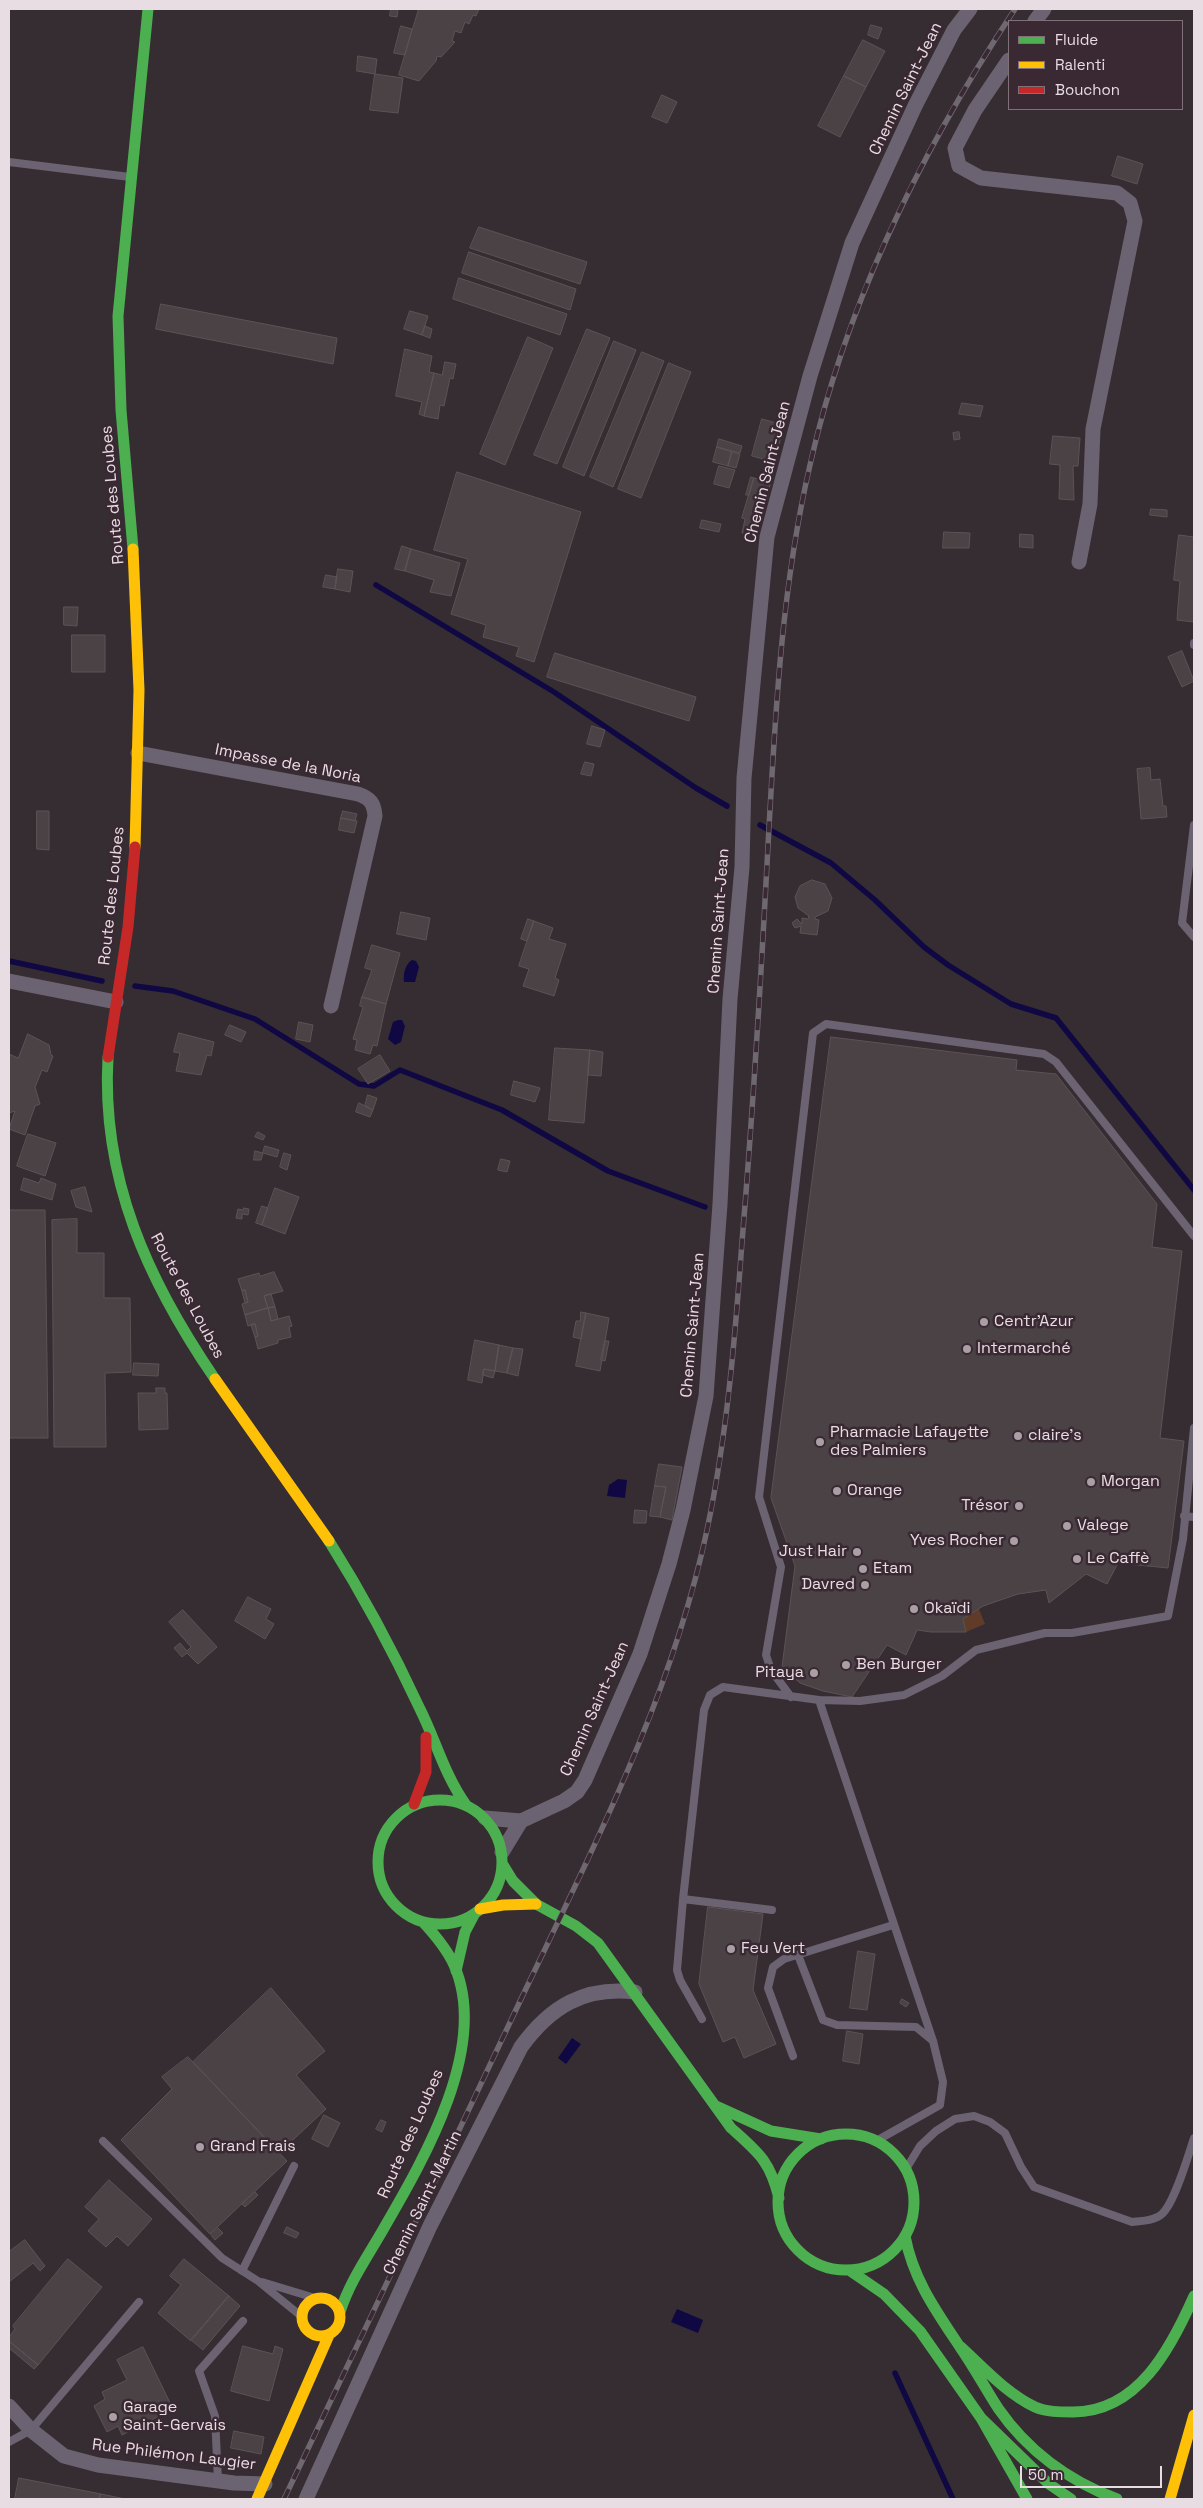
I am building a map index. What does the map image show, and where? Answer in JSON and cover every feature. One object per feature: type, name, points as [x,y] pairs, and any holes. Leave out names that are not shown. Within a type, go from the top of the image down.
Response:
[{"type":"main road","name":"Route des Loubes","points":[[148,9],[130,177],[118,316],[118,363],[139,629],[138,753],[134,879],[116,1002],[108,1073],[109,1127],[118,1177],[142,1250],[201,1361],[351,1576],[432,1732],[447,1776],[466,1805]]},
{"type":"main road","name":"Route des Loubes","points":[[414,1804],[424,1787],[428,1757],[426,1738],[418,1706]]},
{"type":"main road","points":[[536,1904],[503,1905],[477,1912],[449,1924],[423,1922],[407,1915],[394,1904],[384,1890],[379,1874],[378,1858],[381,1841],[388,1826],[400,1813],[414,1804],[429,1800],[444,1799],[466,1805],[484,1818],[493,1828],[502,1858],[514,1881],[536,1904],[576,1926],[598,1942],[714,2106],[731,2128],[758,2152],[773,2174],[783,2226],[798,2250],[813,2261],[831,2268],[850,2270],[868,2266],[884,2259],[905,2236],[912,2220],[914,2202],[912,2186],[906,2169],[893,2153],[876,2141],[848,2134],[821,2139],[804,2148],[792,2162],[782,2179],[779,2198]]},
{"type":"main road","points":[[477,1912],[496,1888],[502,1858]]},
{"type":"main road","name":"Route des Loubes","points":[[456,1971],[465,1932],[477,1912]]},
{"type":"main road","name":"Route des Loubes","points":[[340,2312],[344,2295],[356,2271],[372,2250],[392,2215],[431,2137],[456,2076],[464,2031],[462,2000],[456,1971],[446,1951],[423,1922]]},
{"type":"main road","points":[[714,2106],[770,2131],[821,2139]]},
{"type":"main road","points":[[905,2236],[907,2255],[924,2296],[961,2347],[1011,2425],[1034,2448],[1076,2481],[1117,2499]]},
{"type":"main road","points":[[850,2270],[884,2294],[920,2331],[981,2418],[1027,2499]]},
{"type":"main road","name":"Route des Loubes","points":[[317,2298],[356,2271]]},
{"type":"main road","points":[[961,2347],[1010,2391],[1037,2408],[1079,2415],[1104,2409],[1138,2387],[1171,2344],[1194,2296]]},
{"type":"main road","points":[[257,2499],[312,2378],[328,2335],[338,2326],[340,2312],[332,2301],[317,2298],[308,2302],[301,2316],[306,2330],[312,2378]]},
{"type":"main road","points":[[306,2330],[321,2336],[328,2335]]},
{"type":"main road","points":[[1170,2499],[1194,2415]]},
{"type":"main road","points":[[981,2418],[1049,2484],[1071,2499]]},
{"type":"street","name":"Chemin Saint-Jean","points":[[484,1818],[521,1821],[564,1801],[577,1792],[585,1780],[640,1654],[670,1564],[706,1396],[720,1204],[730,999],[742,867],[744,778],[767,537],[810,376],[852,243],[915,106],[954,30],[970,9]]},
{"type":"street","points":[[1036,20],[1044,9]]},
{"type":"street","points":[[1008,61],[975,110],[955,148],[959,166],[981,178],[1117,193],[1130,203],[1135,221],[1093,429],[1090,504],[1079,562]]},
{"type":"street","name":"Impasse de la Noria","points":[[138,753],[358,794],[371,801],[375,816],[331,1006]]},
{"type":"street","points":[[9,981],[116,1002]]},
{"type":"street","points":[[502,1858],[521,1821]]},
{"type":"street","name":"Chemin Saint-Martin","points":[[306,2499],[433,2219],[520,2047],[534,2029],[550,2014],[572,2001],[602,1991],[635,1992]]},
{"type":"street","name":"Rue Philémon Laugier","points":[[9,2406],[31,2430],[64,2456],[98,2465],[218,2481],[265,2484]]},
{"type":"lane","points":[[9,162],[130,177]]},
{"type":"lane","points":[[1194,826],[1182,923],[1194,937]]},
{"type":"lane","points":[[790,1696],[770,1670],[766,1655],[781,1567],[759,1497],[813,1033],[826,1024],[1044,1054],[1056,1062],[1194,1236]]},
{"type":"lane","points":[[702,2018],[680,1980],[678,1970],[683,1899],[704,1710],[710,1695],[722,1687],[819,1700],[860,1700],[904,1695],[942,1676],[976,1650],[1045,1633],[1072,1633],[1168,1616],[1183,1539],[1194,1428]]},
{"type":"lane","points":[[1184,1516],[1194,1517]]},
{"type":"lane","points":[[819,1700],[933,2041],[943,2082],[940,2106],[876,2141]]},
{"type":"lane","points":[[683,1899],[772,1910]]},
{"type":"lane","points":[[793,2056],[768,1988],[773,1967],[784,1959],[893,1925]]},
{"type":"lane","points":[[798,1955],[823,2020],[837,2025],[916,2028],[933,2041]]},
{"type":"lane","points":[[906,2169],[920,2146],[936,2131],[955,2120],[974,2116],[990,2122],[1005,2133],[1021,2168],[1034,2187],[1132,2222],[1149,2220],[1162,2215],[1172,2198],[1194,2138]]},
{"type":"lane","points":[[103,2141],[222,2258],[258,2280],[301,2316]]},
{"type":"lane","points":[[242,2271],[294,2166]]},
{"type":"lane","points":[[258,2280],[317,2298]]},
{"type":"lane","points":[[9,2442],[31,2430],[139,2302]]},
{"type":"lane","points":[[218,2481],[215,2416],[199,2371],[243,2321]]},
{"type":"shaded area","points":[[412,960],[416,961],[419,967],[415,982],[404,982],[405,970]]},
{"type":"shaded area","points":[[402,1020],[405,1026],[401,1042],[395,1045],[388,1039],[393,1022]]},
{"type":"shaded area","points":[[618,1479],[627,1480],[625,1498],[607,1496],[609,1485]]},
{"type":"shaded area","points":[[979,1609],[985,1624],[966,1632],[963,1619]]},
{"type":"shaded area","points":[[572,2038],[581,2044],[566,2064],[558,2058]]},
{"type":"shaded area","points":[[677,2309],[703,2320],[698,2333],[671,2322]]},
{"type":"building","points":[[391,9],[398,9],[397,17],[390,16]]},
{"type":"building","points":[[419,9],[479,9],[476,16],[473,15],[469,24],[465,22],[461,33],[455,31],[452,41],[455,42],[441,57],[437,56],[436,61],[419,81],[399,75]]},
{"type":"building","points":[[871,25],[882,28],[878,39],[868,35]]},
{"type":"building","points":[[401,26],[412,29],[405,55],[394,53]]},
{"type":"building","points":[[863,40],[885,51],[866,87],[844,76]]},
{"type":"building","points":[[358,56],[377,59],[375,74],[357,71]]},
{"type":"building","points":[[375,74],[403,78],[398,113],[370,110]]},
{"type":"building","points":[[844,76],[866,87],[840,137],[818,126]]},
{"type":"building","points":[[662,95],[677,102],[667,123],[652,117]]},
{"type":"building","points":[[1118,156],[1143,164],[1137,184],[1112,176]]},
{"type":"building","points":[[479,227],[587,262],[580,284],[470,248]]},
{"type":"building","points":[[469,252],[576,289],[570,310],[462,273]]},
{"type":"building","points":[[459,278],[567,314],[560,335],[453,299]]},
{"type":"building","points":[[161,304],[337,338],[333,364],[156,329]]},
{"type":"building","points":[[410,311],[428,316],[422,335],[404,329]]},
{"type":"building","points":[[425,326],[432,329],[430,338],[422,335]]},
{"type":"building","points":[[587,329],[610,338],[557,464],[534,455]]},
{"type":"building","points":[[528,337],[553,348],[505,465],[480,454]]},
{"type":"building","points":[[614,341],[636,350],[584,476],[563,467]]},
{"type":"building","points":[[405,349],[432,356],[429,372],[434,373],[424,416],[419,414],[422,402],[396,396]]},
{"type":"building","points":[[642,352],[664,361],[613,487],[590,477]]},
{"type":"building","points":[[445,362],[456,364],[453,379],[450,378],[444,406],[440,405],[438,419],[424,416],[434,373],[442,375]]},
{"type":"building","points":[[669,363],[691,372],[641,498],[618,489]]},
{"type":"building","points":[[962,403],[983,406],[980,417],[959,414]]},
{"type":"building","points":[[762,419],[780,424],[777,435],[781,437],[774,462],[752,456]]},
{"type":"building","points":[[959,432],[960,439],[954,440],[953,433]]},
{"type":"building","points":[[1053,436],[1080,438],[1078,466],[1073,466],[1074,500],[1059,499],[1060,465],[1050,464]]},
{"type":"building","points":[[719,439],[742,446],[740,453],[717,447]]},
{"type":"building","points":[[717,447],[732,452],[728,466],[713,462]]},
{"type":"building","points":[[732,452],[740,454],[736,468],[728,466]]},
{"type":"building","points":[[719,466],[735,470],[729,488],[714,484]]},
{"type":"building","points":[[457,472],[581,512],[534,662],[516,656],[519,647],[483,637],[486,625],[451,614],[468,559],[434,550]]},
{"type":"building","points":[[751,477],[754,478],[749,495],[746,495]]},
{"type":"building","points":[[754,478],[771,482],[759,522],[756,522],[754,535],[742,533],[745,519],[742,518]]},
{"type":"building","points":[[1151,509],[1167,510],[1167,517],[1150,515]]},
{"type":"building","points":[[702,520],[721,524],[719,532],[700,528]]},
{"type":"building","points":[[944,532],[970,533],[969,548],[943,548]]},
{"type":"building","points":[[1020,534],[1033,535],[1033,548],[1020,547]]},
{"type":"building","points":[[1179,535],[1194,537],[1194,622],[1177,620],[1180,581],[1174,580]]},
{"type":"building","points":[[402,546],[411,549],[405,571],[395,569]]},
{"type":"building","points":[[411,549],[460,563],[451,596],[430,592],[434,580],[405,571]]},
{"type":"building","points":[[338,569],[353,571],[350,592],[335,589]]},
{"type":"building","points":[[326,575],[337,577],[335,589],[323,587]]},
{"type":"building","points":[[64,607],[78,607],[77,626],[64,625]]},
{"type":"building","points":[[72,635],[105,635],[105,672],[72,672]]},
{"type":"building","points":[[1182,651],[1194,681],[1182,687],[1168,657]]},
{"type":"building","points":[[555,653],[696,697],[689,721],[547,677]]},
{"type":"building","points":[[592,726],[605,730],[600,747],[587,744]]},
{"type":"building","points":[[585,762],[594,764],[591,776],[581,774]]},
{"type":"building","points":[[1150,768],[1151,780],[1160,779],[1163,806],[1166,806],[1167,817],[1141,819],[1137,769]]},
{"type":"building","points":[[37,811],[49,811],[49,850],[37,849]]},
{"type":"building","points":[[343,811],[357,814],[355,821],[341,818]]},
{"type":"building","points":[[341,818],[357,821],[354,833],[339,830]]},
{"type":"building","points":[[812,880],[825,884],[832,898],[828,911],[815,917],[815,919],[819,920],[817,935],[800,933],[801,926],[795,928],[792,923],[797,919],[802,924],[802,918],[808,919],[809,916],[798,908],[795,897],[800,886]]},
{"type":"building","points":[[401,912],[430,918],[426,940],[397,934]]},
{"type":"building","points":[[528,919],[534,921],[527,941],[521,939]]},
{"type":"building","points":[[534,921],[553,928],[549,939],[566,944],[555,978],[559,980],[554,996],[523,986],[529,969],[519,966]]},
{"type":"building","points":[[372,945],[400,953],[386,1004],[362,997],[372,970],[365,968]]},
{"type":"building","points":[[362,997],[386,1004],[377,1046],[373,1045],[370,1054],[355,1050],[357,1040],[353,1039],[363,1007],[360,1006]]},
{"type":"building","points":[[299,1022],[313,1025],[310,1042],[296,1039]]},
{"type":"building","points":[[230,1025],[246,1032],[241,1042],[225,1035]]},
{"type":"building","points":[[179,1033],[214,1042],[211,1056],[207,1055],[201,1075],[176,1071],[180,1053],[174,1052]]},
{"type":"building","points":[[28,1034],[49,1045],[51,1055],[53,1056],[47,1072],[42,1070],[35,1087],[40,1104],[35,1106],[25,1135],[9,1129],[15,1111],[9,1113],[9,1054],[18,1058]]},
{"type":"building","name":"Centr'Azur","points":[[831,1037],[1017,1060],[1016,1070],[1056,1074],[1157,1204],[1152,1247],[1182,1251],[1160,1438],[1184,1441],[1168,1568],[1118,1563],[1107,1584],[1086,1574],[1049,1603],[1046,1590],[1018,1594],[983,1606],[963,1619],[966,1632],[917,1630],[906,1655],[887,1645],[852,1697],[823,1691],[800,1683],[782,1667],[795,1566],[771,1498]]},
{"type":"building","points":[[555,1048],[590,1050],[584,1123],[549,1120]]},
{"type":"building","points":[[590,1050],[603,1052],[601,1076],[588,1075]]},
{"type":"building","points":[[380,1055],[390,1071],[368,1084],[358,1069]]},
{"type":"building","points":[[514,1081],[540,1088],[535,1102],[511,1095]]},
{"type":"building","points":[[368,1095],[377,1098],[373,1110],[365,1106]]},
{"type":"building","points":[[359,1103],[373,1110],[370,1117],[356,1112]]},
{"type":"building","points":[[258,1132],[265,1136],[263,1140],[255,1137]]},
{"type":"building","points":[[28,1134],[56,1143],[45,1176],[17,1166]]},
{"type":"building","points":[[265,1146],[279,1150],[277,1157],[263,1153]]},
{"type":"building","points":[[255,1151],[263,1153],[261,1160],[254,1160]]},
{"type":"building","points":[[284,1153],[291,1155],[287,1170],[280,1167]]},
{"type":"building","points":[[501,1159],[510,1161],[507,1172],[498,1170]]},
{"type":"building","points":[[24,1178],[39,1183],[41,1178],[56,1184],[52,1200],[21,1190]]},
{"type":"building","points":[[85,1187],[92,1212],[76,1207],[71,1191]]},
{"type":"building","points":[[275,1188],[299,1197],[285,1234],[262,1225]]},
{"type":"building","points":[[262,1206],[268,1208],[262,1225],[256,1223]]},
{"type":"building","points":[[244,1208],[249,1209],[248,1215],[242,1214],[242,1219],[236,1218],[238,1209],[243,1210]]},
{"type":"building","points":[[9,1210],[45,1210],[48,1438],[9,1438]]},
{"type":"building","points":[[77,1219],[77,1253],[104,1253],[104,1298],[130,1298],[131,1372],[105,1373],[106,1447],[54,1447],[52,1220]]},
{"type":"building","points":[[274,1272],[283,1291],[264,1296],[268,1308],[245,1315],[242,1304],[248,1302],[245,1290],[242,1291],[238,1279],[259,1273],[260,1276]]},
{"type":"building","points":[[245,1290],[248,1302],[245,1303],[242,1291]]},
{"type":"building","points":[[271,1294],[275,1307],[268,1308],[264,1296]]},
{"type":"building","points":[[275,1307],[278,1319],[271,1321],[268,1308]]},
{"type":"building","points":[[268,1308],[271,1321],[289,1316],[292,1326],[289,1327],[291,1337],[278,1340],[278,1343],[258,1349],[255,1337],[258,1336],[255,1324],[248,1326],[245,1315]]},
{"type":"building","points":[[581,1312],[586,1313],[581,1339],[573,1337],[576,1321],[580,1321]]},
{"type":"building","points":[[586,1313],[609,1318],[600,1371],[576,1366]]},
{"type":"building","points":[[255,1324],[258,1336],[255,1337],[251,1325]]},
{"type":"building","points":[[475,1340],[499,1345],[495,1371],[484,1369],[482,1383],[468,1380]]},
{"type":"building","points":[[605,1341],[609,1341],[605,1361],[601,1360]]},
{"type":"building","points":[[499,1345],[513,1348],[507,1373],[495,1371]]},
{"type":"building","points":[[513,1348],[523,1349],[518,1376],[507,1373]]},
{"type":"building","points":[[134,1363],[159,1364],[158,1376],[133,1375]]},
{"type":"building","points":[[484,1369],[495,1371],[493,1378],[483,1375]]},
{"type":"building","points":[[156,1388],[165,1388],[165,1393],[167,1393],[168,1429],[139,1430],[138,1393],[156,1393]]},
{"type":"building","points":[[659,1464],[682,1467],[672,1520],[660,1517],[666,1487],[655,1486]]},
{"type":"building","points":[[655,1486],[666,1487],[660,1517],[650,1516]]},
{"type":"building","points":[[635,1510],[647,1511],[646,1523],[634,1523]]},
{"type":"building","points":[[248,1597],[271,1609],[266,1619],[274,1624],[265,1639],[235,1621]]},
{"type":"building","points":[[183,1610],[217,1647],[198,1664],[187,1653],[182,1657],[174,1648],[180,1643],[187,1651],[191,1647],[169,1622]]},
{"type":"building","name":"Feu Vert","points":[[708,1907],[763,1914],[753,1990],[776,2044],[744,2058],[735,2037],[723,2042],[699,1984]]},
{"type":"building","points":[[858,1951],[875,1954],[867,2010],[850,2008]]},
{"type":"building","points":[[271,1988],[325,2051],[296,2075],[326,2109],[279,2153],[193,2062]]},
{"type":"building","points":[[902,1999],[909,2003],[906,2007],[900,2003]]},
{"type":"building","points":[[847,2031],[863,2034],[859,2064],[843,2061]]},
{"type":"building","name":"Grand Frais","points":[[188,2057],[287,2161],[210,2234],[121,2140],[172,2089],[162,2077]]},
{"type":"building","points":[[324,2115],[340,2123],[328,2147],[312,2139]]},
{"type":"building","points":[[381,2120],[386,2122],[382,2132],[376,2129]]},
{"type":"building","points":[[109,2180],[152,2219],[128,2246],[117,2236],[106,2247],[88,2231],[99,2219],[85,2207]]},
{"type":"building","points":[[255,2192],[258,2195],[245,2207],[242,2204]]},
{"type":"building","points":[[287,2227],[299,2233],[296,2238],[284,2233]]},
{"type":"building","points":[[218,2228],[223,2233],[215,2240],[211,2235]]},
{"type":"building","points":[[25,2240],[45,2266],[40,2271],[33,2263],[9,2282],[9,2252]]},
{"type":"building","points":[[68,2259],[102,2287],[38,2365],[9,2341],[9,2337],[15,2329],[13,2326]]},
{"type":"building","points":[[184,2259],[229,2296],[191,2341],[158,2313],[181,2285],[170,2276]]},
{"type":"building","points":[[229,2296],[240,2306],[203,2350],[191,2340]]},
{"type":"building","points":[[9,2341],[38,2365],[34,2369],[9,2348]]},
{"type":"building","points":[[243,2346],[273,2354],[275,2346],[283,2349],[269,2401],[231,2391]]},
{"type":"building","points":[[143,2347],[173,2409],[122,2435],[118,2426],[107,2432],[94,2406],[105,2399],[102,2392],[127,2380],[117,2360]]},
{"type":"building","points":[[234,2431],[264,2437],[261,2454],[231,2448]]},
{"type":"building","points":[[19,2478],[101,2494],[99,2499],[15,2499]]},
{"type":"building","points":[[101,2494],[125,2499],[99,2499]]},
{"type":"waterway","points":[[376,585],[554,692],[696,788],[727,806]]},
{"type":"waterway","points":[[760,825],[831,863],[875,900],[924,947],[948,965],[1011,1004],[1056,1018],[1194,1190]]},
{"type":"waterway","points":[[9,961],[102,981]]},
{"type":"waterway","points":[[135,986],[173,991],[255,1019],[359,1084],[374,1086],[400,1070],[502,1110],[608,1171],[705,1207]]},
{"type":"waterway","points":[[895,2373],[953,2499]]},
{"type":"railway","points":[[284,2499],[603,1826],[652,1710],[692,1591],[707,1530],[720,1459],[733,1351],[760,994],[777,702],[786,607],[800,512],[826,404],[845,344],[867,285],[919,171],[949,116],[1015,9]]},
{"type":"traffic: fast","points":[[133,549],[121,410],[118,316],[148,9]]},
{"type":"traffic: fast","points":[[108,1057],[108,1102],[112,1145],[121,1187],[134,1227],[150,1266],[169,1304],[215,1379]]},
{"type":"traffic: fast","points":[[329,1541],[366,1603],[410,1687],[452,1782],[466,1805]]},
{"type":"traffic: fast","points":[[440,1800],[464,1804],[484,1818],[498,1838],[502,1862],[498,1886],[484,1906],[464,1920],[440,1924],[416,1920],[396,1906],[382,1886],[378,1862],[382,1838],[396,1818],[416,1804],[440,1800]]},
{"type":"traffic: fast","points":[[502,1863],[513,1881],[536,1904],[576,1926],[598,1943],[731,2128],[762,2158],[772,2175],[779,2198]]},
{"type":"traffic: fast","points":[[456,1971],[465,1932],[474,1915]]},
{"type":"traffic: fast","points":[[340,2312],[354,2279],[400,2200],[433,2136],[448,2101],[458,2066],[464,2031],[463,1997],[451,1959],[423,1922]]},
{"type":"traffic: fast","points":[[716,2106],[771,2131],[821,2139]]},
{"type":"traffic: fast","points":[[846,2134],[872,2140],[894,2154],[908,2176],[914,2202],[908,2228],[894,2250],[872,2264],[846,2270],[820,2264],[798,2250],[784,2228],[778,2202],[784,2176],[798,2154],[820,2140],[846,2134]]},
{"type":"traffic: fast","points":[[905,2236],[914,2266],[926,2294],[1009,2423],[1036,2451],[1050,2462],[1082,2483],[1117,2499]]},
{"type":"traffic: fast","points":[[849,2270],[884,2294],[920,2331],[981,2418],[1049,2484],[1071,2499]]},
{"type":"traffic: fast","points":[[961,2347],[1014,2395],[1039,2409],[1063,2412],[1096,2409],[1116,2401],[1134,2389],[1149,2374],[1175,2336],[1194,2296]]},
{"type":"traffic: fast","points":[[981,2418],[1027,2499]]},
{"type":"traffic: slow","points":[[133,549],[139,690],[135,847]]},
{"type":"traffic: slow","points":[[215,1379],[329,1541]]},
{"type":"traffic: slow","points":[[480,1909],[503,1905],[536,1904]]},
{"type":"traffic: slow","points":[[321,2298],[335,2303],[340,2317],[335,2331],[321,2336],[307,2331],[302,2317],[307,2303],[321,2298]]},
{"type":"traffic: slow","points":[[257,2499],[329,2335]]},
{"type":"traffic: slow","points":[[1170,2499],[1194,2415]]},
{"type":"traffic: jam","points":[[108,1057],[128,927],[135,847]]},
{"type":"traffic: jam","points":[[414,1804],[426,1772],[426,1737]]},
{"type":"place","name":"Centr'Azur","points":[[984,1322]]},
{"type":"place","name":"Intermarché","points":[[967,1349]]},
{"type":"place","name":"claire's","points":[[1018,1436]]},
{"type":"place","name":"Pharmacie Lafayette des Palmiers","points":[[820,1442]]},
{"type":"place","name":"Morgan","points":[[1091,1482]]},
{"type":"place","name":"Orange","points":[[837,1491]]},
{"type":"place","name":"Trésor","points":[[1019,1506]]},
{"type":"place","name":"Valege","points":[[1067,1526]]},
{"type":"place","name":"Yves Rocher","points":[[1014,1541]]},
{"type":"place","name":"Just Hair","points":[[857,1552]]},
{"type":"place","name":"Le Caffè","points":[[1077,1559]]},
{"type":"place","name":"Etam","points":[[863,1569]]},
{"type":"place","name":"Davred","points":[[865,1585]]},
{"type":"place","name":"Okaïdi","points":[[914,1609]]},
{"type":"place","name":"Ben Burger","points":[[846,1665]]},
{"type":"place","name":"Pitaya","points":[[814,1673]]},
{"type":"place","name":"Feu Vert","points":[[731,1949]]},
{"type":"place","name":"Grand Frais","points":[[200,2147]]},
{"type":"place","name":"Garage Saint-Gervais","points":[[113,2417]]}]
